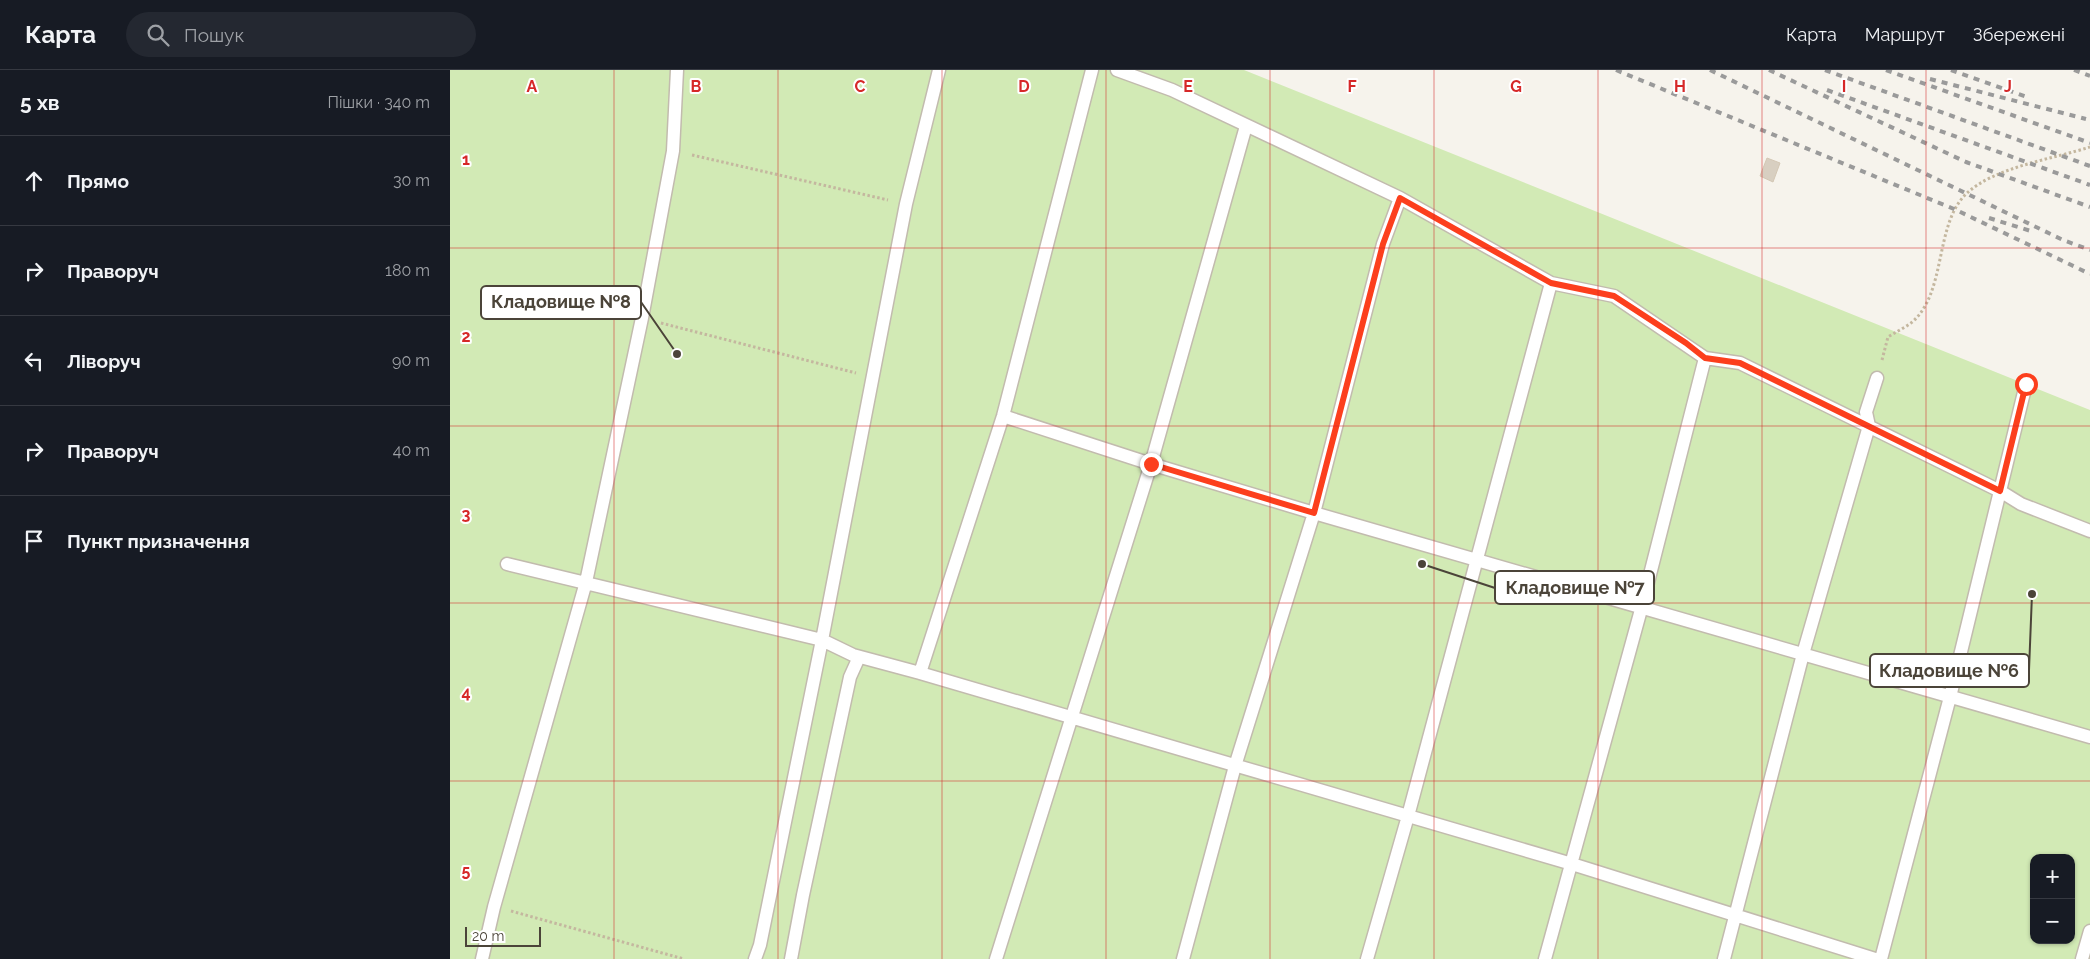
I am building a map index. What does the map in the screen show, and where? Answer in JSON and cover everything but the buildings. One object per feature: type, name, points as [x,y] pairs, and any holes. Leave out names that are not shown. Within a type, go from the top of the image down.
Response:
[{"type":"lane","points":[[482,959],[494,907],[586,582],[642,318],[673,151],[677,70]]},
{"type":"lane","points":[[755,959],[762,936],[822,640],[906,204],[939,70]]},
{"type":"lane","points":[[920,673],[1003,416],[1092,70]]},
{"type":"lane","points":[[1117,70],[1172,90],[1400,198],[1551,283],[1614,296],[1686,343],[1705,358],[1740,363],[2000,491],[2021,504],[2090,530]]},
{"type":"lane","points":[[996,959],[1151,464],[1246,126]]},
{"type":"lane","points":[[1183,959],[1235,766],[1314,513],[1383,244],[1400,198]]},
{"type":"lane","points":[[1368,959],[1551,283]]},
{"type":"lane","points":[[1545,959],[1642,606],[1705,358]]},
{"type":"lane","points":[[1724,959],[1803,654],[1869,426],[1866,412],[1877,378]]},
{"type":"lane","points":[[1881,959],[1950,697],[2026,384]]},
{"type":"lane","points":[[1003,416],[1151,464],[1314,513],[1642,606],[2090,737]]},
{"type":"lane","points":[[507,564],[822,640],[859,657],[1072,717],[1572,864],[1736,917],[1875,959]]},
{"type":"lane","points":[[791,959],[850,677],[859,657]]},
{"type":"lane","points":[[2082,959],[2090,931]]},
{"type":"path","points":[[1877,378],[1888,337],[1912,322],[1924,307],[1935,281],[1954,208],[1966,193],[1998,174],[2090,147]]},
{"type":"path","points":[[673,151],[906,204]]},
{"type":"path","points":[[642,318],[873,378]]},
{"type":"path","points":[[494,907],[684,959]]},
{"type":"green space","points":[[450,70],[1244,70],[2090,410],[2090,959],[450,959]]},
{"type":"railway","points":[[1616,70],[1954,209],[2090,274]]},
{"type":"railway","points":[[1710,70],[2063,240],[2090,250]]},
{"type":"railway","points":[[1769,70],[1966,162],[2090,207]]},
{"type":"railway","points":[[1825,70],[2090,166]]},
{"type":"railway","points":[[1886,70],[2090,143]]},
{"type":"railway","points":[[1951,70],[2027,97]]},
{"type":"railway","points":[[2074,70],[2090,76]]},
{"type":"railway","points":[[1930,79],[2086,119]]},
{"type":"railway","points":[[1827,90],[2090,185]]},
{"type":"railway","points":[[1989,218],[2034,232]]},
{"type":"place","name":"Кладовище №8","points":[[677,354]]},
{"type":"place","name":"Кладовище №7","points":[[1422,564]]},
{"type":"place","name":"Кладовище №6","points":[[2032,594]]},
{"type":"route","points":[[1151,464],[1314,513],[1383,244],[1400,198],[1551,283],[1614,296],[1686,343],[1705,358],[1740,363],[2000,491],[2026,384]]}]
